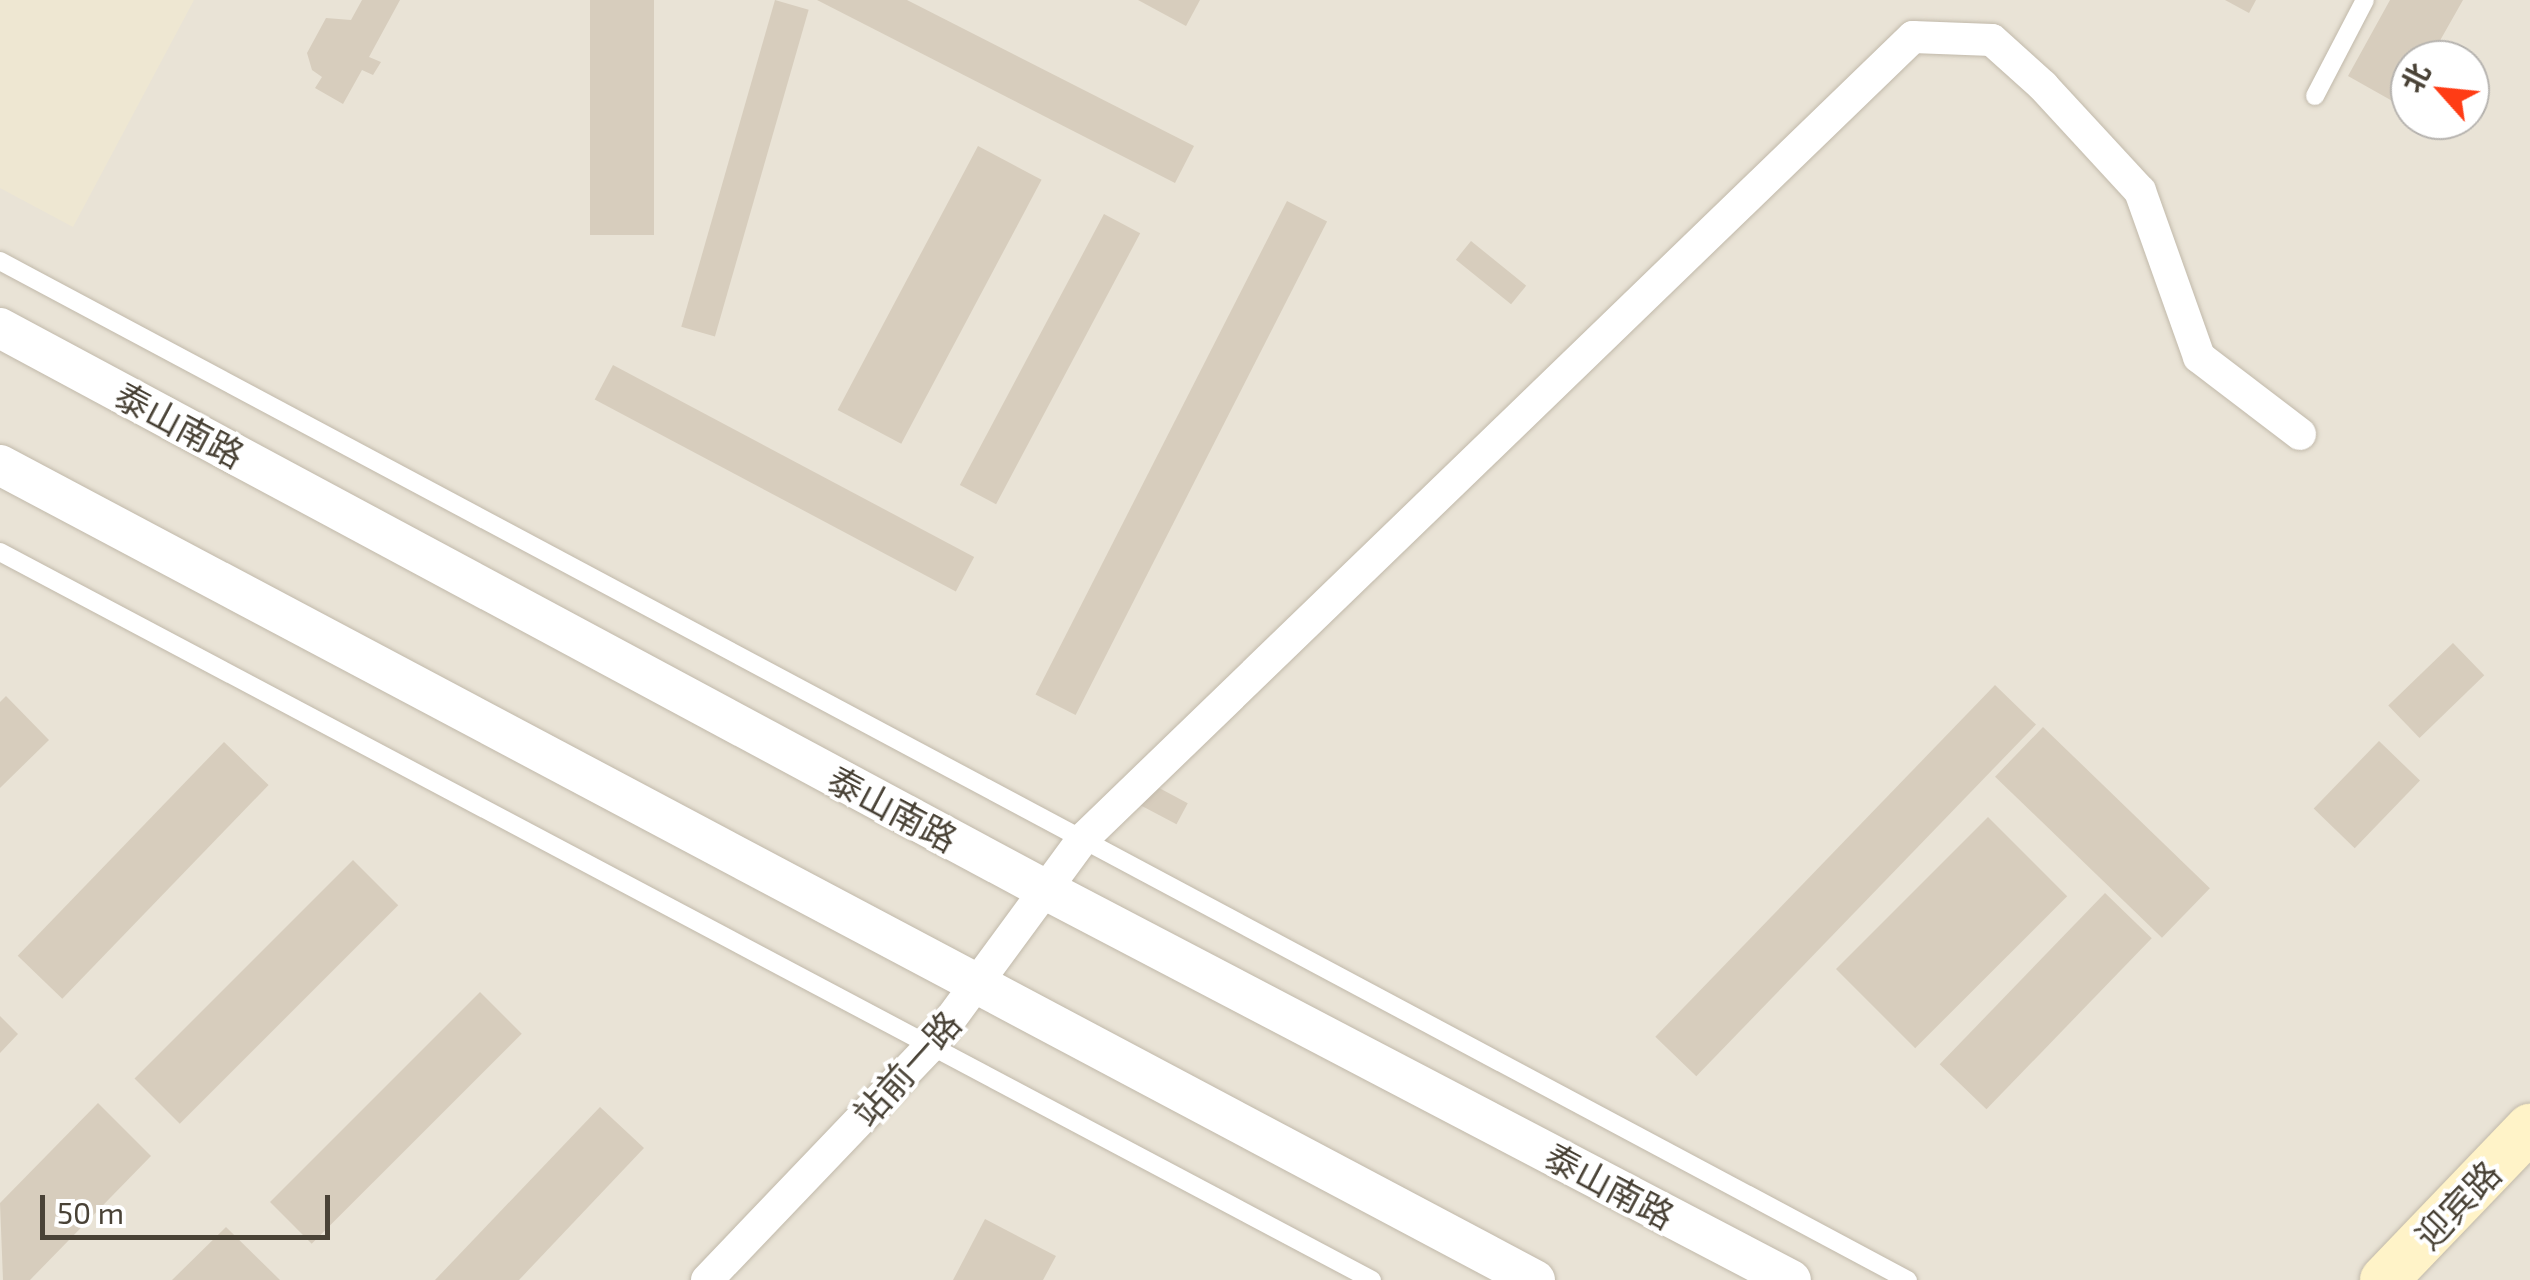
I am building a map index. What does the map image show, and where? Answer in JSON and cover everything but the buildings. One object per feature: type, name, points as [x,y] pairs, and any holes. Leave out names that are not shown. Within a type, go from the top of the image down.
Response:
[{"type":"main road","name":"迎宾路","points":[[2384,1280],[2530,1128]]},
{"type":"street","name":"站前一路","points":[[707,1280],[930,1047],[1083,839],[1913,37],[1992,40],[2043,86],[2140,192],[2200,356],[2300,434]]},
{"type":"street","name":"泰山南路","points":[[0,328],[1044,890],[1791,1280]]},
{"type":"street","points":[[0,465],[976,988],[1535,1280]]},
{"type":"lane","points":[[2315,96],[2365,0]]},
{"type":"lane","points":[[0,261],[1908,1280]]},
{"type":"lane","points":[[0,552],[1372,1280]]},
{"type":"shaded area","points":[[0,0],[2530,0],[2530,1280],[0,1280]]},
{"type":"shaded area","points":[[0,0],[194,0],[73,227],[0,188]]}]
